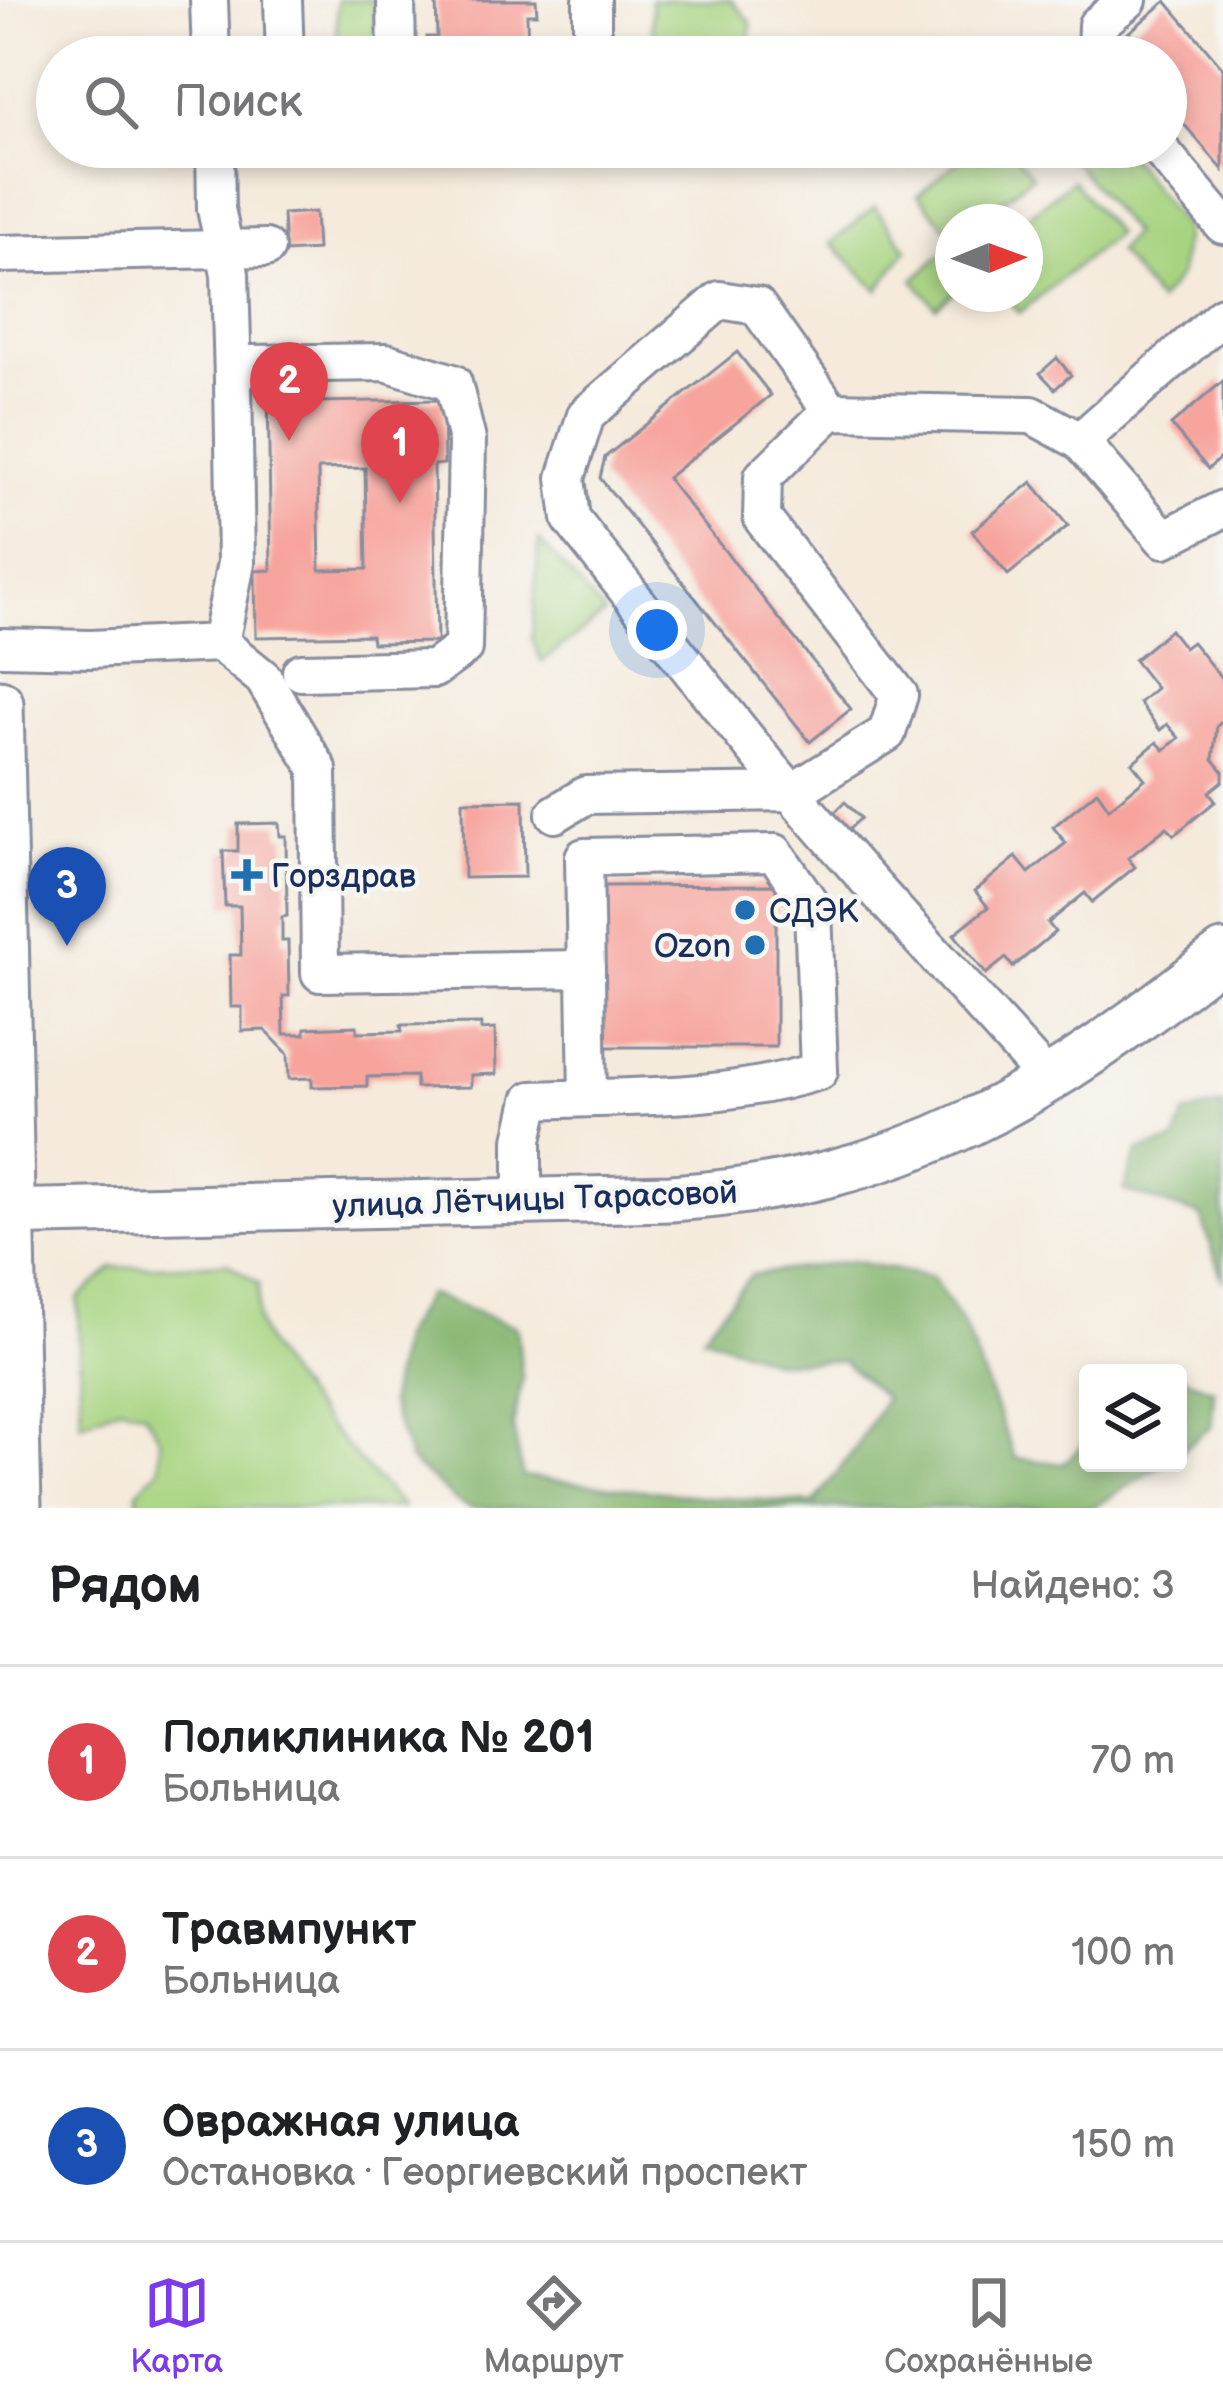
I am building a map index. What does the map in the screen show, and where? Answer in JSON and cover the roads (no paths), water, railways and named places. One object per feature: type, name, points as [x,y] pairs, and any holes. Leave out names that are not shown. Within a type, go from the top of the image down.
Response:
[{"type":"main road","points":[[0,703],[6,1212],[18,1508]]},
{"type":"main road","name":"улица Лётчицы Тарасовой","points":[[6,1212],[719,1194],[818,1178],[920,1147],[967,1127],[1049,1081],[1223,954]]},
{"type":"lane","points":[[209,0],[211,36]]},
{"type":"lane","points":[[284,0],[285,36]]},
{"type":"lane","points":[[396,0],[397,36]]},
{"type":"lane","points":[[592,0],[592,36]]},
{"type":"lane","points":[[1097,36],[1097,25],[1128,0]]},
{"type":"lane","points":[[215,168],[216,208],[230,274],[236,562],[220,643]]},
{"type":"lane","points":[[1176,168],[1223,225]]},
{"type":"lane","points":[[0,254],[266,248]]},
{"type":"lane","points":[[831,411],[758,307],[720,300],[586,415],[566,478],[571,519],[755,750],[1049,1081]]},
{"type":"lane","points":[[1080,441],[1223,315]]},
{"type":"lane","points":[[233,380],[248,364],[386,362],[453,383],[463,421],[467,440],[463,648],[434,669],[302,672]]},
{"type":"lane","points":[[555,814],[586,795],[794,792],[887,733],[898,695],[762,518],[763,477],[831,411],[1032,415],[1080,441],[1164,539],[1223,508]]},
{"type":"lane","points":[[0,647],[91,649],[220,643],[263,678],[318,769],[320,973],[586,969]]},
{"type":"lane","points":[[523,1201],[523,1140],[532,1100],[715,1094],[775,1085],[819,1071],[813,908],[775,853],[584,857],[588,1097]]},
{"type":"place","name":"Травмпункт","points":[[289,441]]},
{"type":"place","name":"Поликлиника № 201","points":[[400,503]]},
{"type":"place","name":"Горздрав","points":[[247,875]]},
{"type":"place","name":"СДЭК","points":[[745,910]]},
{"type":"place","name":"Ozon","points":[[755,945]]},
{"type":"place","name":"Овражная улица","points":[[67,946]]}]
